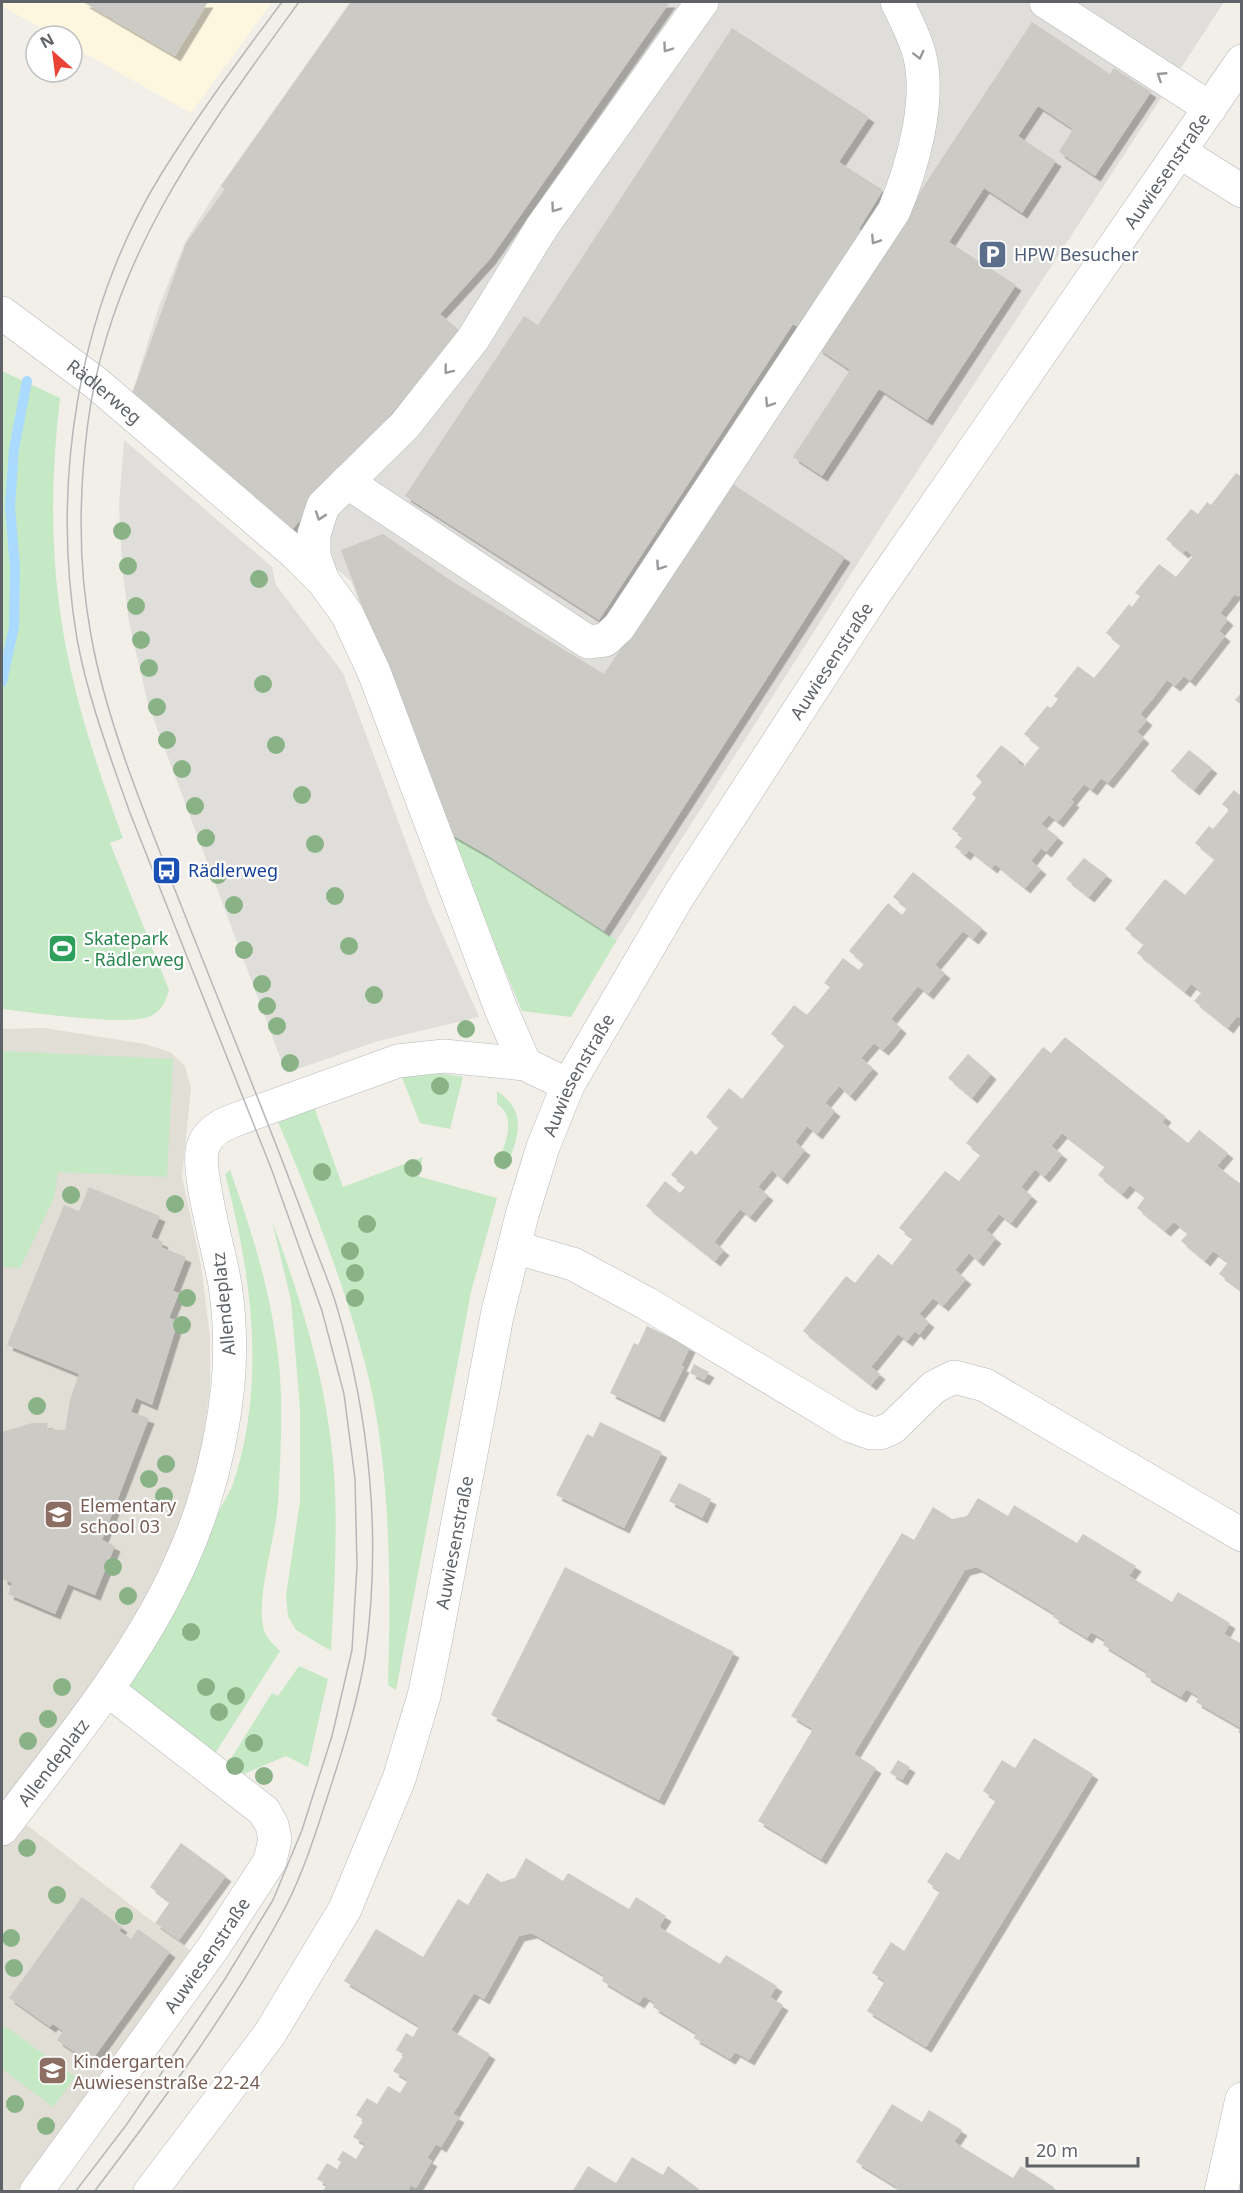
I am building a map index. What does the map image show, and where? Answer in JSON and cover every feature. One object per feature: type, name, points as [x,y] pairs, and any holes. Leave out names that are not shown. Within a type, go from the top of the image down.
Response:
[{"type":"street","points":[[323,581],[314,556],[314,534],[323,506],[405,425],[473,339],[542,227],[702,2]]},
{"type":"street","points":[[347,482],[588,642],[605,640],[619,627],[715,485],[894,212],[910,174],[924,80],[919,54],[897,2]]},
{"type":"street","points":[[1046,2],[1210,108]]},
{"type":"street","name":"Auwiesenstraße","points":[[150,2192],[269,2035],[345,1909],[399,1779],[424,1696],[497,1316],[543,1147],[568,1085],[679,895],[871,599],[1242,61]]},
{"type":"street","points":[[1180,152],[1242,191]]},
{"type":"street","name":"Rädlerweg","points":[[2,313],[96,383],[296,554],[323,581],[347,614],[374,672],[501,1009],[525,1064]]},
{"type":"street","name":"Allendeplatz","points":[[2,1829],[108,1690],[145,1635],[174,1582],[195,1534],[213,1473],[220,1438],[231,1352],[225,1286],[202,1172],[202,1149],[209,1135],[232,1121],[398,1061],[444,1056],[525,1064],[568,1085]]},
{"type":"street","points":[[514,1247],[573,1264],[646,1303],[851,1426],[871,1433],[880,1433],[892,1428],[934,1387],[954,1377],[985,1385],[1242,1535]]},
{"type":"street","name":"Auwiesenstraße","points":[[36,2192],[238,1912],[270,1862],[275,1839],[272,1825],[264,1811],[108,1690]]},
{"type":"street","points":[[1221,2192],[1242,2099]]},
{"type":"shaded area","points":[[2,2],[272,2],[191,113],[84,53],[84,24],[34,24],[2,6]]},
{"type":"shaded area","points":[[350,2],[1224,2],[895,505],[617,940],[487,855],[447,832],[351,581],[131,397],[159,306],[186,240],[221,185]]},
{"type":"shaded area","points":[[124,440],[272,567],[276,585],[343,673],[429,904],[479,1017],[378,1041],[286,1073],[148,704],[129,622],[122,567],[119,506]]},
{"type":"shaded area","points":[[44,1028],[145,1044],[170,1052],[185,1066],[191,1088],[182,1177],[201,1265],[210,1337],[210,1389],[202,1446],[187,1510],[138,1622],[2,1810],[2,1029]]},
{"type":"shaded area","name":"Kindergarten Auwiesenstraße 22-24","points":[[20,1820],[191,1951],[16,2192],[2,2191],[2,1845]]},
{"type":"green space","points":[[2,371],[60,398],[55,449],[53,526],[56,578],[63,634],[84,722],[123,838],[110,843],[169,990],[158,1011],[151,1016],[139,1019],[102,1019],[2,1009]]},
{"type":"green space","points":[[447,832],[487,855],[617,940],[571,1017],[522,1011]]},
{"type":"green space","points":[[2,1051],[173,1059],[167,1177],[58,1172],[54,1198],[20,1268],[2,1267]]},
{"type":"green space","points":[[432,1072],[463,1077],[450,1129],[420,1123],[401,1075]]},
{"type":"green space","points":[[497,1091],[514,1108],[517,1117],[517,1137],[506,1170],[497,1167],[508,1134],[508,1125],[504,1110],[497,1104]]},
{"type":"green space","points":[[314,1107],[343,1187],[423,1157],[417,1176],[497,1198],[471,1292],[396,1690],[388,1685],[388,1524],[374,1404],[366,1367],[337,1274],[278,1122]]},
{"type":"green space","points":[[230,1170],[257,1252],[270,1308],[279,1364],[281,1420],[278,1503],[264,1585],[262,1617],[267,1636],[280,1651],[214,1755],[125,1685],[232,1487],[243,1449],[249,1410],[252,1331],[242,1251],[225,1174]]},
{"type":"green space","points":[[272,1221],[294,1282],[312,1345],[320,1376],[331,1441],[336,1517],[331,1651],[296,1630],[288,1616],[286,1596],[300,1501],[300,1409],[291,1300]]},
{"type":"green space","points":[[299,1666],[328,1679],[308,1767],[286,1756],[241,1775],[227,1765],[272,1693],[278,1696]]},
{"type":"green space","points":[[5,2026],[75,2077],[53,2107],[2,2069],[2,2030]]},
{"type":"building","points":[[83,2],[208,2],[175,56]]},
{"type":"building","points":[[351,2],[670,2],[490,259],[440,314],[461,332],[291,531],[131,397],[186,243],[225,189],[221,186]]},
{"type":"building","points":[[1032,22],[1110,74],[1114,68],[1151,92],[1095,176],[1059,152],[1073,129],[1038,106],[1018,136],[1056,161],[1022,213],[984,188],[949,242],[1016,285],[927,420],[879,389],[822,476],[793,457],[850,370],[817,348]]},
{"type":"building","points":[[732,28],[869,117],[839,162],[883,190],[859,229],[865,233],[802,329],[793,324],[599,620],[405,496],[524,316],[538,325]]},
{"type":"building","points":[[1236,473],[1242,477],[1242,592],[1238,597],[1235,594],[1220,613],[1228,620],[1219,631],[1225,636],[1190,681],[1184,676],[1175,686],[1167,680],[1140,714],[1147,720],[1137,732],[1144,738],[1108,783],[1101,778],[1092,790],[1084,784],[1071,800],[1074,802],[1058,822],[1049,815],[1041,824],[1058,837],[1046,852],[1041,848],[1031,861],[1041,869],[1025,888],[995,864],[992,868],[969,850],[965,855],[955,847],[963,837],[952,829],[976,798],[972,794],[982,782],[976,776],[1001,745],[1019,759],[1017,762],[1024,767],[1040,747],[1024,734],[1047,706],[1051,708],[1058,699],[1054,696],[1078,666],[1094,678],[1121,645],[1106,633],[1129,604],[1132,607],[1140,596],[1135,593],[1159,564],[1176,577],[1193,556],[1186,550],[1183,553],[1166,539],[1191,509],[1198,514],[1207,502],[1211,505]]},
{"type":"building","points":[[731,483],[845,557],[604,931],[487,855],[447,832],[341,550],[383,534],[450,580],[604,674]]},
{"type":"building","points":[[1242,692],[1242,705],[1235,700]]},
{"type":"building","points":[[1189,750],[1212,768],[1194,790],[1171,771]]},
{"type":"building","points":[[1234,790],[1240,795],[1242,793],[1242,1019],[1237,1016],[1228,1028],[1194,1001],[1202,992],[1191,984],[1185,992],[1137,953],[1144,944],[1125,929],[1165,879],[1185,895],[1215,859],[1195,843],[1209,826],[1213,829],[1229,810],[1222,804]]},
{"type":"building","points":[[1084,858],[1107,875],[1089,897],[1066,879]]},
{"type":"building","points":[[913,872],[982,928],[973,939],[963,931],[935,965],[945,973],[928,994],[918,986],[891,1019],[901,1028],[893,1039],[883,1050],[874,1043],[861,1058],[873,1068],[850,1096],[839,1086],[825,1103],[835,1111],[817,1134],[807,1126],[795,1142],[805,1150],[782,1179],[772,1170],[758,1187],[768,1195],[750,1217],[740,1209],[714,1242],[724,1250],[715,1261],[646,1206],[665,1181],[680,1193],[686,1186],[671,1175],[691,1150],[696,1155],[719,1127],[706,1117],[729,1088],[742,1099],[785,1045],[771,1034],[794,1005],[807,1015],[830,987],[824,983],[843,958],[859,970],[864,964],[849,951],[888,903],[902,915],[907,908],[893,897]]},
{"type":"building","points":[[1065,1037],[1166,1117],[1162,1122],[1188,1143],[1199,1130],[1228,1153],[1217,1166],[1242,1185],[1242,1291],[1219,1274],[1228,1262],[1213,1251],[1205,1261],[1181,1241],[1188,1233],[1174,1222],[1165,1231],[1137,1208],[1145,1197],[1130,1185],[1122,1194],[1098,1175],[1105,1166],[1062,1133],[1051,1146],[1062,1154],[1053,1166],[1044,1177],[1035,1169],[1021,1187],[1032,1196],[1011,1223],[999,1214],[986,1230],[996,1238],[978,1261],[969,1253],[955,1270],[966,1279],[943,1306],[933,1298],[919,1314],[929,1322],[919,1335],[915,1331],[907,1341],[898,1334],[871,1367],[880,1374],[871,1385],[803,1331],[846,1276],[855,1283],[878,1254],[892,1265],[913,1238],[899,1228],[945,1171],[959,1181],[981,1154],[966,1143],[1043,1047],[1051,1053]]},
{"type":"building","points":[[968,1054],[991,1074],[972,1098],[948,1078]]},
{"type":"building","points":[[89,1187],[160,1216],[151,1237],[163,1242],[161,1247],[186,1257],[173,1291],[179,1293],[169,1318],[178,1321],[152,1405],[136,1398],[131,1412],[149,1418],[102,1540],[115,1546],[95,1595],[68,1584],[55,1614],[8,1594],[12,1583],[2,1579],[2,1432],[32,1423],[48,1423],[47,1429],[65,1430],[70,1400],[79,1374],[7,1345],[64,1205],[79,1211]]},
{"type":"building","points":[[647,1326],[690,1347],[681,1366],[684,1367],[659,1417],[610,1393],[634,1343],[638,1345]]},
{"type":"building","points":[[694,1364],[709,1372],[704,1380],[690,1373]]},
{"type":"building","points":[[600,1422],[662,1452],[624,1528],[556,1495],[587,1434],[593,1437]]},
{"type":"building","points":[[679,1483],[711,1499],[702,1518],[669,1501]]},
{"type":"building","points":[[978,1498],[1008,1516],[1014,1505],[1077,1543],[1083,1534],[1136,1566],[1129,1576],[1172,1602],[1178,1592],[1230,1623],[1224,1634],[1242,1644],[1242,1735],[1238,1732],[1241,1728],[1196,1702],[1199,1697],[1186,1689],[1181,1697],[1145,1676],[1147,1672],[1103,1645],[1105,1640],[1091,1632],[1087,1638],[1053,1617],[1055,1614],[977,1567],[965,1570],[854,1754],[876,1768],[821,1859],[758,1821],[813,1729],[791,1716],[902,1533],[914,1540],[933,1507],[952,1519],[967,1516]]},
{"type":"building","points":[[565,1567],[734,1652],[659,1800],[491,1715]]},
{"type":"building","points":[[1034,1738],[1093,1774],[926,2047],[867,2011],[885,1981],[872,1973],[891,1942],[904,1951],[940,1891],[927,1882],[946,1852],[959,1860],[996,1800],[983,1791],[1002,1760],[1015,1768]]},
{"type":"building","points":[[898,1760],[910,1767],[902,1780],[890,1773]]},
{"type":"building","points":[[181,1843],[226,1876],[179,1940],[155,1923],[170,1902],[150,1887]]},
{"type":"building","points":[[526,1858],[563,1881],[568,1873],[629,1909],[636,1897],[666,1916],[659,1927],[720,1964],[726,1955],[777,1986],[770,1997],[783,2005],[749,2060],[735,2052],[730,2059],[694,2038],[696,2033],[653,2007],[655,2003],[644,1996],[639,2003],[602,1981],[604,1976],[602,1974],[532,1933],[519,1936],[484,1999],[474,1993],[451,2030],[490,2054],[453,2114],[459,2117],[441,2147],[436,2144],[427,2158],[432,2161],[416,2188],[411,2185],[407,2192],[322,2192],[327,2185],[317,2179],[327,2163],[337,2169],[341,2162],[337,2160],[343,2151],[356,2159],[365,2144],[353,2137],[364,2120],[356,2115],[367,2098],[377,2104],[388,2086],[400,2093],[408,2080],[393,2071],[404,2055],[396,2050],[406,2033],[413,2037],[419,2026],[344,1981],[376,1929],[423,1957],[458,1899],[468,1905],[487,1873],[501,1882],[515,1878]]},
{"type":"building","points":[[82,1897],[122,1927],[119,1931],[131,1939],[138,1929],[170,1952],[90,2063],[57,2040],[63,2031],[53,2024],[50,2027],[9,1998]]},
{"type":"building","points":[[892,2104],[922,2122],[929,2110],[962,2130],[954,2142],[1013,2178],[1021,2166],[1054,2187],[1051,2192],[899,2192],[895,2186],[856,2162]]},
{"type":"building","points":[[632,2157],[663,2175],[668,2166],[699,2189],[697,2192],[572,2192],[588,2166],[616,2183]]},
{"type":"waterway","points":[[2,682],[14,627],[15,568],[10,507],[14,449],[27,381]]},
{"type":"tram line","points":[[75,2192],[127,2124],[225,1979],[273,1900],[302,1830],[332,1736],[352,1650],[357,1566],[355,1479],[344,1394],[322,1311],[271,1168],[130,813],[93,705],[77,639],[70,580],[67,520],[70,460],[78,400],[90,341],[108,284],[132,229],[160,176],[204,109],[282,2]]},
{"type":"tram line","points":[[94,2192],[220,2017],[286,1906],[304,1865],[339,1761],[358,1692],[370,1613],[372,1568],[370,1479],[365,1434],[348,1347],[326,1275],[155,840],[117,737],[91,635],[82,555],[83,475],[88,422],[100,362],[117,305],[140,251],[197,149],[229,99],[299,2]]},
{"type":"place","name":"HPW Besucher","points":[[993,254]]},
{"type":"place","name":"Rädlerweg","points":[[167,870]]},
{"type":"place","name":"Skatepark - Rädlerweg","points":[[63,948]]},
{"type":"place","name":"Elementary school 03","points":[[59,1515]]},
{"type":"place","name":"Kindergarten Auwiesenstraße 22-24","points":[[52,2071]]}]
